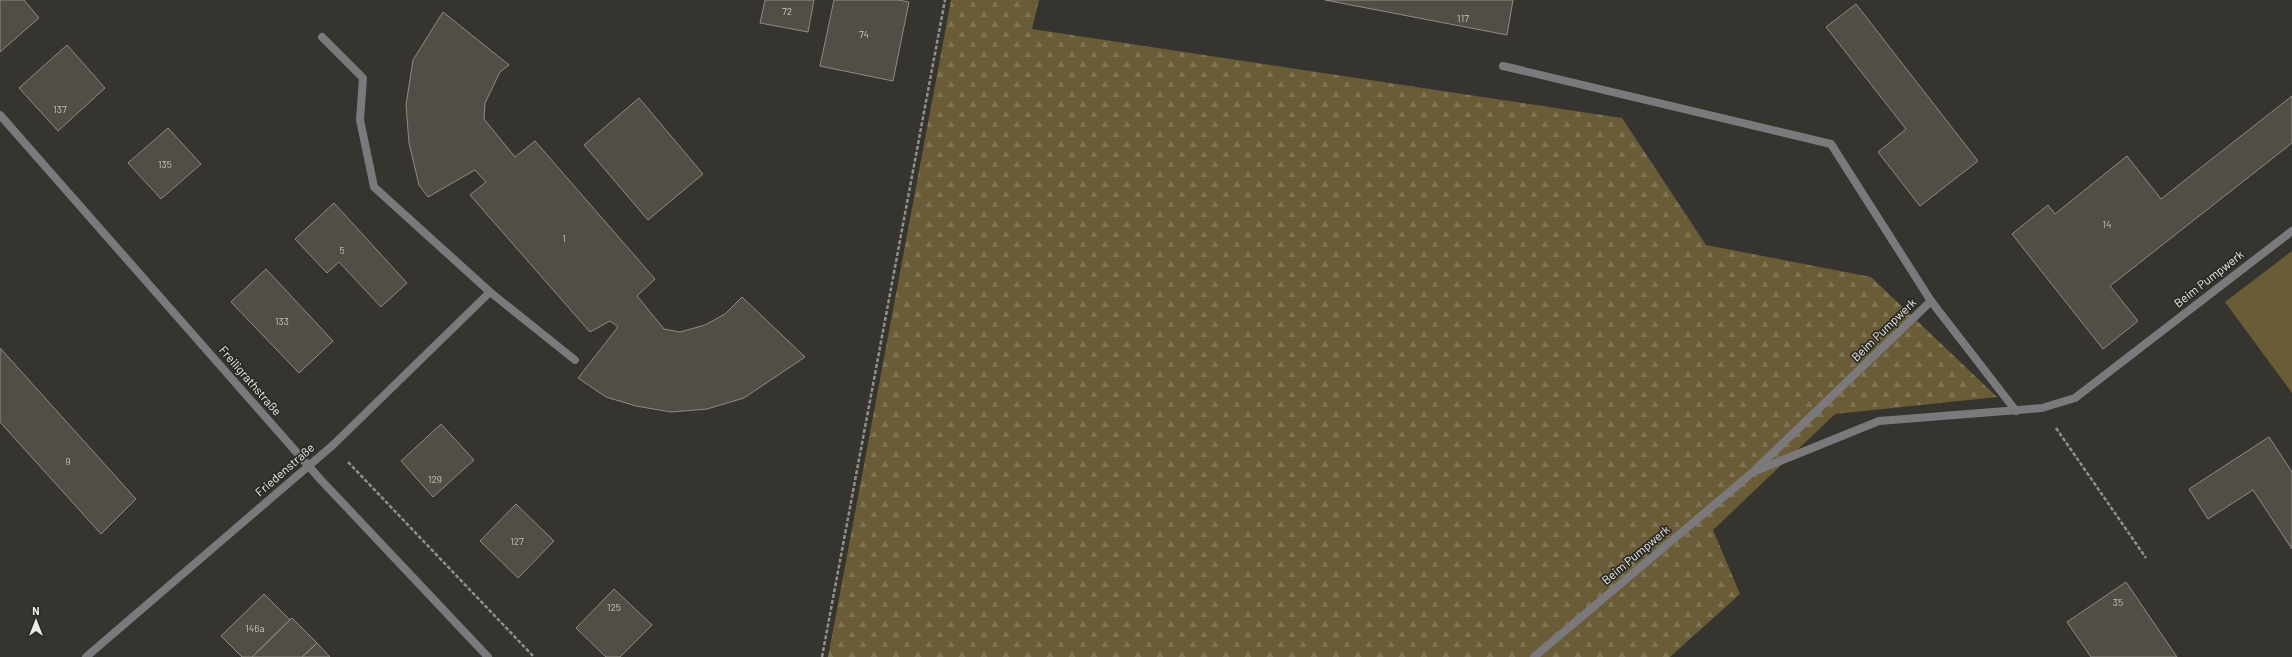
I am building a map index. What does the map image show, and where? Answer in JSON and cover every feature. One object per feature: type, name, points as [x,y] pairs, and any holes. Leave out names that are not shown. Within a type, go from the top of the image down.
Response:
[{"type":"street","points":[[322,37],[363,78],[360,120],[374,187],[490,292],[575,360]]},
{"type":"street","points":[[1503,66],[1831,144],[1931,301]]},
{"type":"street","name":"Freiligrathstraße","points":[[0,115],[308,466],[488,657]]},
{"type":"street","name":"Beim Pumpwerk","points":[[1753,472],[1879,421],[2042,408],[2075,398],[2292,231]]},
{"type":"street","name":"Friedenstraße","points":[[86,657],[333,445],[490,292]]},
{"type":"street","name":"Beim Pumpwerk","points":[[1534,657],[1753,472],[1931,301],[2016,411]]},
{"type":"path","points":[[822,657],[945,0]]},
{"type":"path","points":[[2042,408],[2146,558]]},
{"type":"path","points":[[344,459],[534,657]]},
{"type":"green space","points":[[951,0],[1039,0],[1032,29],[1622,118],[1706,245],[1871,277],[1997,397],[1835,414],[1713,530],[1740,594],[1670,657],[828,657]]},
{"type":"green space","points":[[2292,251],[2292,393],[2225,302]]},
{"type":"building","points":[[0,0],[24,0],[39,18],[0,52]]},
{"type":"building","points":[[765,0],[814,0],[808,32],[760,23]]},
{"type":"building","points":[[834,0],[898,0],[909,2],[893,81],[820,66]]},
{"type":"building","points":[[1325,0],[1513,0],[1507,35]]},
{"type":"building","points":[[1856,4],[1978,161],[1920,206],[1878,152],[1906,129],[1826,27]]},
{"type":"building","points":[[443,12],[509,65],[500,72],[485,103],[484,119],[515,157],[535,141],[655,279],[637,296],[664,329],[680,332],[705,325],[725,314],[742,297],[805,357],[744,398],[707,409],[671,412],[636,406],[606,397],[578,378],[618,327],[610,321],[590,332],[470,195],[486,182],[475,170],[428,197],[419,185],[409,143],[406,105],[413,60]]},
{"type":"building","points":[[67,45],[105,88],[58,131],[19,88]]},
{"type":"building","points":[[2292,96],[2292,143],[2110,286],[2138,321],[2103,349],[2012,234],[2048,205],[2055,214],[2127,156],[2161,199]]},
{"type":"building","points":[[639,98],[703,174],[648,220],[584,145]]},
{"type":"building","points":[[168,128],[201,164],[161,199],[128,163]]},
{"type":"building","points":[[334,203],[407,283],[381,307],[339,262],[327,273],[295,239]]},
{"type":"building","points":[[266,269],[333,341],[299,373],[231,302]]},
{"type":"building","points":[[0,348],[136,499],[101,534],[0,422]]},
{"type":"building","points":[[441,424],[474,460],[433,497],[401,461]]},
{"type":"building","points":[[2269,437],[2292,472],[2292,549],[2253,490],[2208,519],[2189,489]]},
{"type":"building","points":[[516,504],[554,541],[518,578],[480,541]]},
{"type":"building","points":[[2126,582],[2177,657],[2091,657],[2067,622]]},
{"type":"building","points":[[614,589],[652,625],[620,657],[606,657],[576,628]]},
{"type":"building","points":[[264,594],[290,620],[252,657],[242,657],[221,636]]},
{"type":"building","points":[[292,618],[317,643],[302,657],[252,657]]},
{"type":"building","points":[[317,643],[330,657],[302,657]]}]
